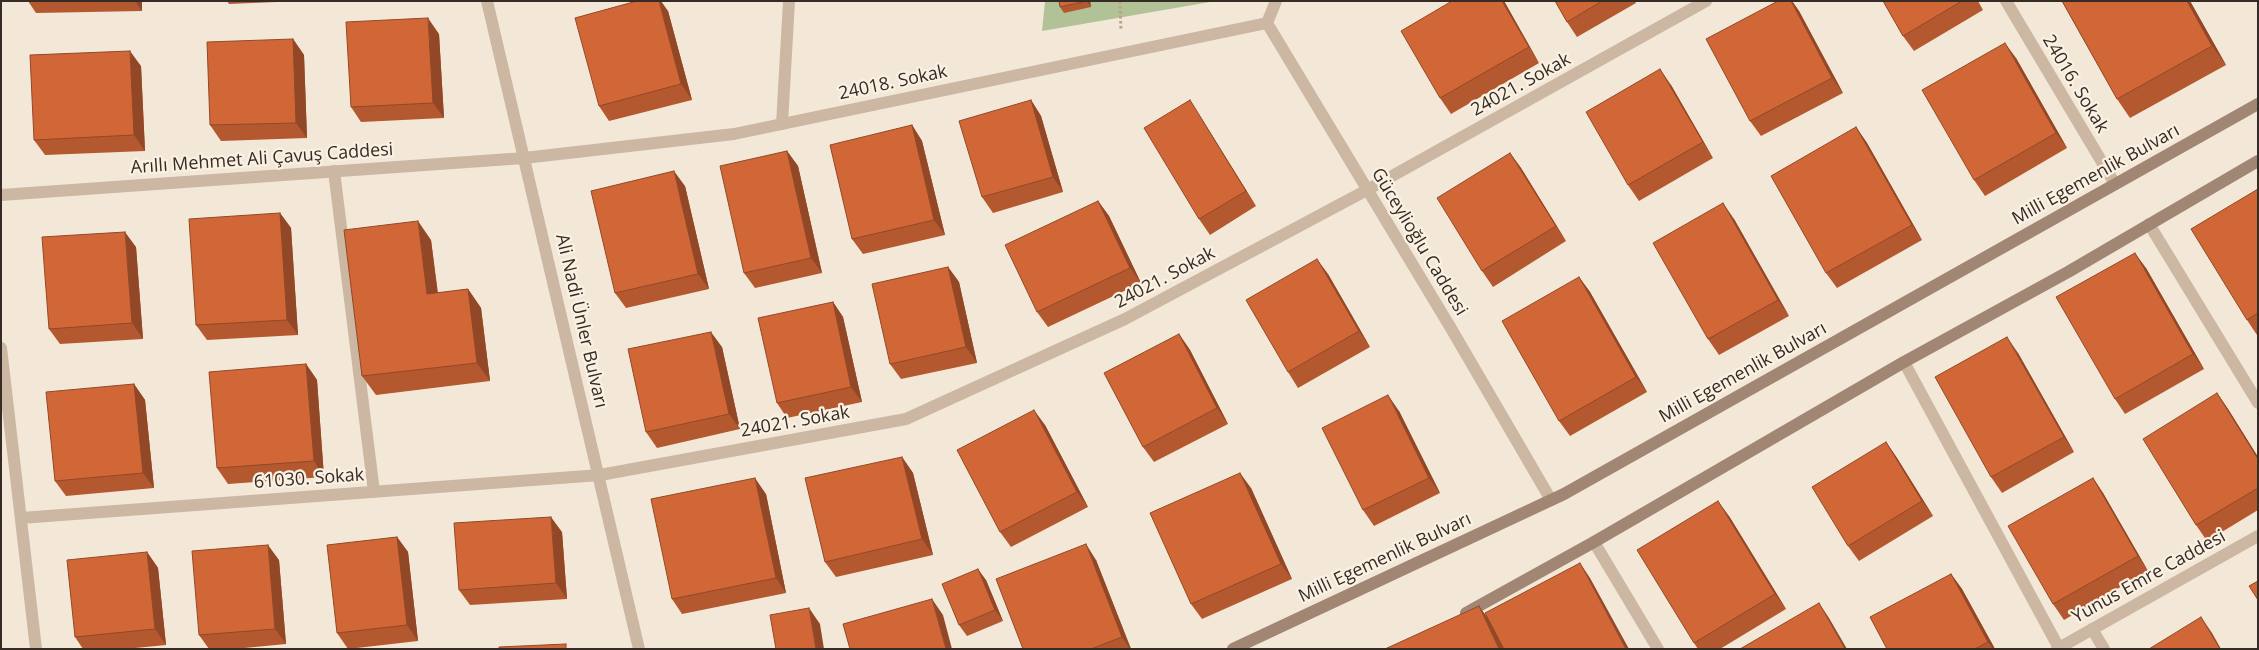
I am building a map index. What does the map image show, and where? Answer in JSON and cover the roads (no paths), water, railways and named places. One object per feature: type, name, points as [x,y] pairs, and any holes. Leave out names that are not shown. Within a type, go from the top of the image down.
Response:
[{"type":"main road","name":"Milli Egemenlik Bulvarı","points":[[1233,649],[1551,500],[2258,104]]},
{"type":"main road","points":[[1457,617],[1594,542],[1904,362],[2068,272],[2258,161]]},
{"type":"street","name":"Ali Nadi Ünler Bulvarı","points":[[487,1],[600,475],[639,649]]},
{"type":"street","points":[[782,124],[789,1]]},
{"type":"street","points":[[1267,23],[1276,1]]},
{"type":"street","name":"24021. Sokak","points":[[600,475],[906,419],[1125,319],[1367,190],[1706,1]]},
{"type":"street","name":"24016. Sokak","points":[[2006,1],[2115,184]]},
{"type":"street","name":"24018. Sokak","points":[[524,158],[734,134],[1267,23]]},
{"type":"street","name":"Güceylioğlu Caddesi","points":[[1267,23],[1551,500]]},
{"type":"street","name":"Arıllı Mehmet Ali Çavuş Caddesi","points":[[1,194],[524,158]]},
{"type":"street","points":[[334,171],[374,492]]},
{"type":"street","points":[[2149,224],[2258,403]]},
{"type":"street","points":[[1,348],[36,649]]},
{"type":"street","points":[[1904,362],[2058,648]]},
{"type":"street","name":"61030. Sokak","points":[[21,518],[600,475]]},
{"type":"street","name":"Yunus Emre Caddesi","points":[[2058,648],[2258,536]]},
{"type":"street","points":[[1594,542],[1658,649]]},
{"type":"street","points":[[2092,629],[2104,649]]}]
